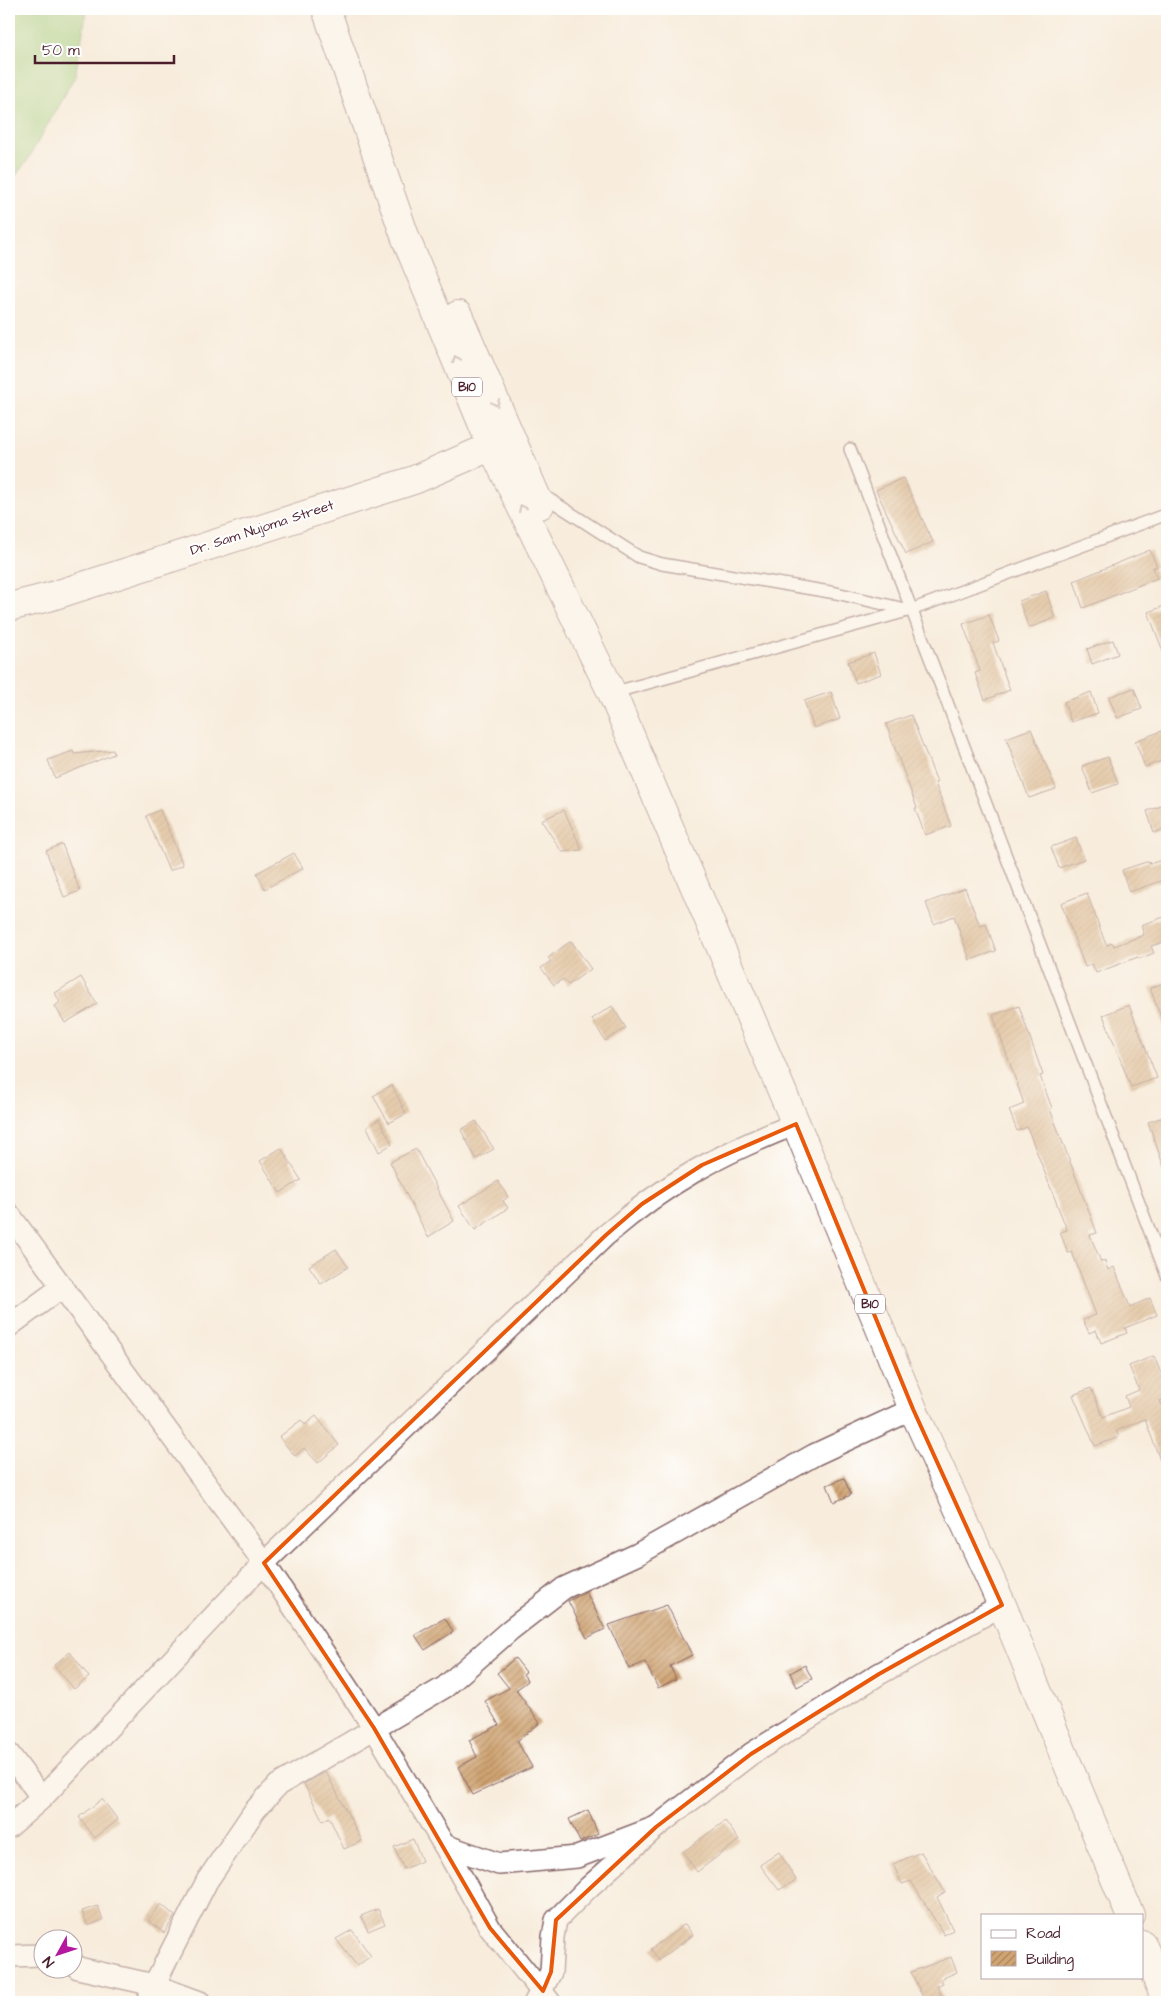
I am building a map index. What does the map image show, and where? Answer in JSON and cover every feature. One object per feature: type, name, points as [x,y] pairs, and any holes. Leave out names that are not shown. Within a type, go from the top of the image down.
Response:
[{"type":"main road","name":"B10","points":[[326,9],[348,71],[422,232],[501,442],[612,693],[796,1124],[913,1409],[1002,1605],[1130,1914]]},
{"type":"main road","name":"B10","points":[[501,442],[533,488],[575,586],[612,693]]},
{"type":"main road","name":"Dr. Sam Nujoma Street","points":[[9,607],[49,597],[414,480],[501,442]]},
{"type":"main road","points":[[1144,1949],[1166,2002]]},
{"type":"street","points":[[9,1827],[42,1798],[264,1563],[606,1235],[642,1204],[702,1165],[748,1142],[796,1124]]},
{"type":"street","points":[[9,1214],[264,1563],[374,1728],[444,1845],[490,1928],[543,1999]]},
{"type":"street","points":[[9,1326],[62,1287]]},
{"type":"street","points":[[151,1994],[207,1881],[254,1810],[278,1785],[445,1687],[510,1630],[564,1588],[638,1554],[814,1455],[913,1409]]},
{"type":"street","points":[[543,1999],[551,1972],[553,1932],[556,1920],[589,1887],[656,1827],[752,1754],[879,1674],[1002,1605]]},
{"type":"street","points":[[9,1754],[42,1798]]},
{"type":"street","points":[[444,1845],[499,1864],[577,1857],[656,1827]]},
{"type":"street","points":[[9,1956],[32,1955]]},
{"type":"street","points":[[82,1969],[151,1994],[200,2002]]},
{"type":"lane","points":[[850,450],[1167,1276]]},
{"type":"lane","points":[[533,488],[639,557],[662,564],[836,593],[911,610]]},
{"type":"lane","points":[[612,693],[911,610],[1167,514]]},
{"type":"highlighted area","points":[[796,1124],[913,1409],[1002,1605],[879,1674],[751,1754],[656,1827],[556,1920],[551,1972],[543,1991],[490,1928],[374,1728],[264,1563],[606,1235],[642,1204],[702,1165]]},
{"type":"green space","points":[[9,9],[87,9],[75,76],[27,161],[9,184]]},
{"type":"building","points":[[903,478],[933,542],[906,554],[876,490]]},
{"type":"building","points":[[1150,550],[1157,567],[1153,567],[1157,578],[1083,608],[1074,581]]},
{"type":"building","points":[[1046,591],[1055,618],[1029,628],[1019,601]]},
{"type":"building","points":[[1167,605],[1167,659],[1166,659],[1148,612]]},
{"type":"building","points":[[989,615],[999,641],[993,643],[1010,690],[985,700],[975,673],[980,671],[963,624]]},
{"type":"building","points":[[1113,640],[1118,654],[1092,664],[1087,649]]},
{"type":"building","points":[[874,653],[881,674],[856,683],[848,662]]},
{"type":"building","points":[[1134,688],[1142,709],[1117,718],[1109,697]]},
{"type":"building","points":[[831,692],[840,719],[814,728],[804,701]]},
{"type":"building","points":[[1091,692],[1098,713],[1071,722],[1064,702]]},
{"type":"building","points":[[911,715],[937,782],[935,783],[951,826],[925,835],[886,724]]},
{"type":"building","points":[[1031,729],[1056,789],[1029,798],[1006,738]]},
{"type":"building","points":[[1167,729],[1167,759],[1145,767],[1135,741]]},
{"type":"building","points":[[113,750],[114,754],[55,778],[48,760],[73,751],[74,754]]},
{"type":"building","points":[[1108,757],[1118,784],[1092,793],[1082,766]]},
{"type":"building","points":[[1167,804],[1167,828],[1154,833],[1147,811]]},
{"type":"building","points":[[160,810],[183,865],[169,871],[146,816]]},
{"type":"building","points":[[564,810],[582,850],[562,852],[541,820]]},
{"type":"building","points":[[1076,838],[1084,859],[1059,868],[1051,847]]},
{"type":"building","points":[[62,844],[80,891],[64,897],[46,851]]},
{"type":"building","points":[[294,853],[303,868],[265,889],[257,873]]},
{"type":"building","points":[[1167,858],[1167,879],[1129,892],[1122,870],[1149,861],[1150,864]]},
{"type":"building","points":[[965,888],[980,926],[986,924],[996,951],[970,960],[954,916],[934,924],[926,903]]},
{"type":"building","points":[[1087,893],[1106,945],[1113,943],[1114,946],[1144,935],[1141,925],[1167,916],[1167,941],[1151,946],[1154,953],[1096,973],[1092,964],[1085,967],[1061,903]]},
{"type":"building","points":[[571,941],[591,969],[568,985],[563,979],[554,985],[541,968],[551,961],[548,958]]},
{"type":"building","points":[[81,977],[97,1004],[65,1023],[55,1006],[60,1002],[55,993]]},
{"type":"building","points":[[1167,982],[1167,1031],[1166,1031],[1150,988]]},
{"type":"building","points":[[1129,1005],[1157,1078],[1131,1087],[1103,1015]]},
{"type":"building","points":[[612,1006],[626,1028],[605,1041],[592,1019]]},
{"type":"building","points":[[1019,1006],[1043,1075],[1040,1076],[1052,1108],[1050,1109],[1097,1233],[1090,1235],[1101,1262],[1105,1261],[1108,1270],[1114,1267],[1130,1307],[1150,1298],[1157,1315],[1125,1328],[1127,1333],[1101,1343],[1096,1330],[1089,1333],[1083,1320],[1096,1315],[1072,1252],[1068,1253],[1060,1232],[1067,1230],[1027,1127],[1017,1131],[1009,1110],[1024,1104],[993,1015]]},
{"type":"building","points":[[392,1085],[406,1114],[389,1123],[373,1096]]},
{"type":"building","points":[[1167,1116],[1167,1170],[1165,1170],[1148,1122]]},
{"type":"building","points":[[379,1119],[392,1144],[379,1152],[367,1127]]},
{"type":"building","points":[[476,1121],[494,1149],[476,1159],[461,1130]]},
{"type":"building","points":[[281,1148],[301,1180],[280,1193],[260,1161]]},
{"type":"building","points":[[416,1149],[454,1221],[428,1237],[390,1162]]},
{"type":"building","points":[[498,1181],[508,1197],[503,1201],[508,1208],[475,1230],[459,1206]]},
{"type":"building","points":[[336,1249],[348,1267],[321,1284],[309,1266]]},
{"type":"building","points":[[1154,1356],[1167,1388],[1167,1398],[1160,1401],[1167,1417],[1167,1474],[1165,1474],[1145,1419],[1116,1431],[1119,1437],[1095,1446],[1073,1395],[1091,1388],[1103,1417],[1129,1407],[1125,1396],[1139,1390],[1129,1366]]},
{"type":"building","points":[[316,1416],[339,1445],[318,1463],[304,1448],[295,1456],[279,1437],[301,1420],[305,1425]]},
{"type":"building","points":[[844,1478],[851,1495],[834,1502],[827,1485]]},
{"type":"building","points":[[586,1592],[605,1629],[587,1638],[568,1601]]},
{"type":"building","points":[[667,1605],[692,1655],[670,1666],[676,1679],[658,1688],[645,1662],[629,1669],[609,1625]]},
{"type":"building","points":[[445,1618],[453,1632],[425,1650],[415,1635]]},
{"type":"building","points":[[70,1652],[89,1677],[74,1689],[54,1665]]},
{"type":"building","points":[[515,1658],[526,1672],[523,1674],[528,1681],[516,1690],[540,1723],[517,1741],[532,1767],[473,1795],[458,1767],[477,1757],[469,1740],[499,1725],[485,1701],[509,1688],[497,1673]]},
{"type":"building","points":[[805,1665],[812,1679],[797,1687],[790,1673]]},
{"type":"building","points":[[326,1772],[362,1841],[344,1849],[329,1817],[323,1821],[304,1784]]},
{"type":"building","points":[[102,1799],[118,1820],[95,1838],[79,1817]]},
{"type":"building","points":[[588,1810],[598,1834],[580,1842],[569,1819]]},
{"type":"building","points":[[725,1821],[739,1840],[697,1872],[683,1852]]},
{"type":"building","points":[[413,1839],[422,1861],[404,1869],[394,1847]]},
{"type":"building","points":[[779,1852],[796,1880],[779,1890],[760,1865]]},
{"type":"building","points":[[921,1852],[945,1892],[937,1897],[953,1930],[944,1935],[911,1881],[902,1884],[893,1864]]},
{"type":"building","points":[[161,1904],[175,1916],[164,1933],[148,1920]]},
{"type":"building","points":[[98,1906],[103,1920],[88,1926],[82,1911]]},
{"type":"building","points":[[378,1909],[385,1924],[368,1931],[361,1916]]},
{"type":"building","points":[[685,1924],[693,1935],[659,1960],[651,1949]]},
{"type":"building","points":[[352,1930],[371,1956],[357,1966],[336,1939]]},
{"type":"building","points":[[951,1957],[957,1972],[941,1979],[943,1983],[937,1986],[945,2002],[925,2002],[911,1972]]}]
